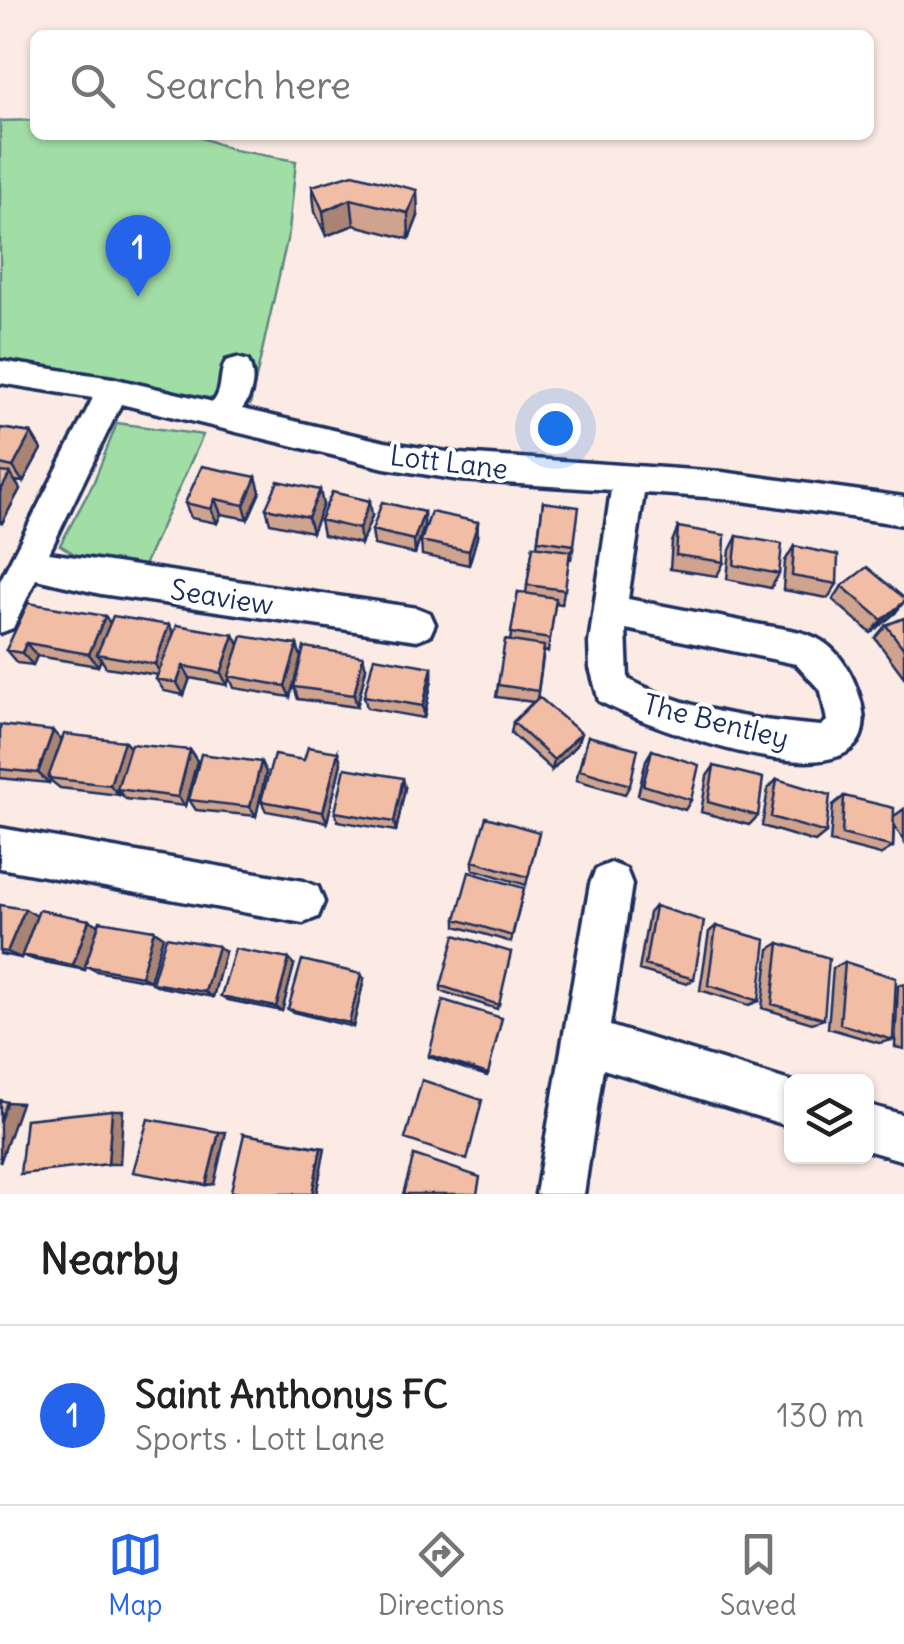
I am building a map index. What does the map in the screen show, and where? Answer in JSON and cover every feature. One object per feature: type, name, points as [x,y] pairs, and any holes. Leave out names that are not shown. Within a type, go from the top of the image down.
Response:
[{"type":"street","points":[[220,416],[236,396],[236,369]]},
{"type":"street","name":"Lott Lane","points":[[0,372],[112,390],[385,455],[460,468],[741,487],[901,507]]},
{"type":"street","points":[[0,618],[112,390]]},
{"type":"street","name":"The Bentley","points":[[612,611],[805,650],[827,664],[840,688],[846,729],[827,744],[794,742],[630,700],[612,689],[606,668],[612,611],[630,478]]},
{"type":"street","name":"Seaview","points":[[28,563],[101,579],[417,624]]},
{"type":"street","points":[[0,848],[303,902]]},
{"type":"street","points":[[560,1194],[611,884]]},
{"type":"street","points":[[588,1042],[784,1102]]},
{"type":"street","points":[[874,1129],[904,1138]]},
{"type":"green space","points":[[30,120],[30,140],[207,140],[234,150],[296,161],[289,231],[250,405],[0,363],[0,121]]},
{"type":"green space","points":[[117,423],[203,435],[142,570],[87,562],[60,545],[93,484]]},
{"type":"building","points":[[353,174],[417,190],[408,213],[351,199],[323,211],[312,186]]},
{"type":"building","points":[[0,428],[31,433],[13,467],[0,464]]},
{"type":"building","points":[[202,466],[256,477],[244,505],[215,499],[211,509],[185,503]]},
{"type":"building","points":[[0,472],[10,473],[0,492]]},
{"type":"building","points":[[278,481],[320,490],[308,517],[266,508]]},
{"type":"building","points":[[332,492],[370,501],[359,529],[320,520]]},
{"type":"building","points":[[382,502],[424,512],[414,540],[372,530]]},
{"type":"building","points":[[543,502],[579,507],[574,545],[538,540]]},
{"type":"building","points":[[431,512],[478,522],[469,551],[421,541]]},
{"type":"building","points":[[678,527],[725,535],[724,562],[676,555]]},
{"type":"building","points":[[737,536],[782,544],[779,574],[734,565]]},
{"type":"building","points":[[533,546],[570,551],[565,590],[527,585]]},
{"type":"building","points":[[794,546],[838,555],[837,584],[792,576]]},
{"type":"building","points":[[867,567],[904,598],[882,620],[842,586]]},
{"type":"building","points":[[518,592],[556,598],[550,639],[511,633]]},
{"type":"building","points":[[28,603],[105,616],[89,654],[26,643],[22,653],[6,650]]},
{"type":"building","points":[[113,616],[169,625],[155,664],[97,654]]},
{"type":"building","points":[[904,618],[904,649],[886,625]]},
{"type":"building","points":[[177,625],[234,635],[221,673],[183,666],[177,683],[156,679]]},
{"type":"building","points":[[242,636],[297,645],[285,686],[229,676]]},
{"type":"building","points":[[505,640],[544,646],[538,691],[498,685]]},
{"type":"building","points":[[304,647],[363,656],[354,695],[294,687]]},
{"type":"building","points":[[374,657],[432,667],[423,706],[364,696]]},
{"type":"building","points":[[539,697],[581,733],[554,760],[513,722]]},
{"type":"building","points":[[0,725],[53,731],[38,773],[0,769]]},
{"type":"building","points":[[64,734],[124,741],[110,785],[48,778]]},
{"type":"building","points":[[588,736],[638,749],[630,785],[580,770]]},
{"type":"building","points":[[131,744],[190,750],[178,797],[117,789]]},
{"type":"building","points":[[308,747],[338,752],[323,812],[261,801],[274,755],[304,760]]},
{"type":"building","points":[[652,750],[699,765],[691,800],[643,785]]},
{"type":"building","points":[[201,754],[261,762],[250,807],[189,800]]},
{"type":"building","points":[[714,766],[763,778],[758,816],[708,802]]},
{"type":"building","points":[[345,768],[403,778],[394,822],[335,812]]},
{"type":"building","points":[[777,779],[830,795],[826,833],[771,817]]},
{"type":"building","points":[[844,796],[894,808],[893,847],[842,834]]},
{"type":"building","points":[[486,817],[539,832],[528,877],[473,861]]},
{"type":"building","points":[[469,872],[524,888],[512,936],[456,919]]},
{"type":"building","points":[[0,905],[25,909],[7,952],[0,951]]},
{"type":"building","points":[[655,906],[704,921],[694,979],[645,965]]},
{"type":"building","points":[[39,910],[89,920],[73,965],[22,955]]},
{"type":"building","points":[[100,921],[154,930],[141,976],[85,966]]},
{"type":"building","points":[[716,926],[766,940],[759,1001],[708,985]]},
{"type":"building","points":[[455,935],[511,952],[499,1005],[441,986]]},
{"type":"building","points":[[166,937],[218,946],[205,992],[152,983]]},
{"type":"building","points":[[779,943],[829,958],[824,1019],[772,1004]]},
{"type":"building","points":[[235,949],[289,959],[276,1007],[221,996]]},
{"type":"building","points":[[302,960],[361,974],[349,1023],[288,1009]]},
{"type":"building","points":[[845,962],[896,978],[893,1040],[840,1024]]},
{"type":"building","points":[[443,1000],[502,1018],[488,1074],[429,1055]]},
{"type":"building","points":[[422,1080],[482,1100],[467,1160],[405,1139]]},
{"type":"building","points":[[0,1100],[7,1102],[0,1120]]},
{"type":"building","points":[[112,1110],[108,1164],[20,1174],[26,1119]]},
{"type":"building","points":[[148,1119],[219,1132],[206,1185],[133,1172]]},
{"type":"building","points":[[244,1134],[321,1148],[312,1194],[231,1191]]},
{"type":"building","points":[[414,1155],[480,1177],[477,1194],[403,1194]]},
{"type":"place","name":"Saint Anthonys FC","points":[[138,297]]}]
